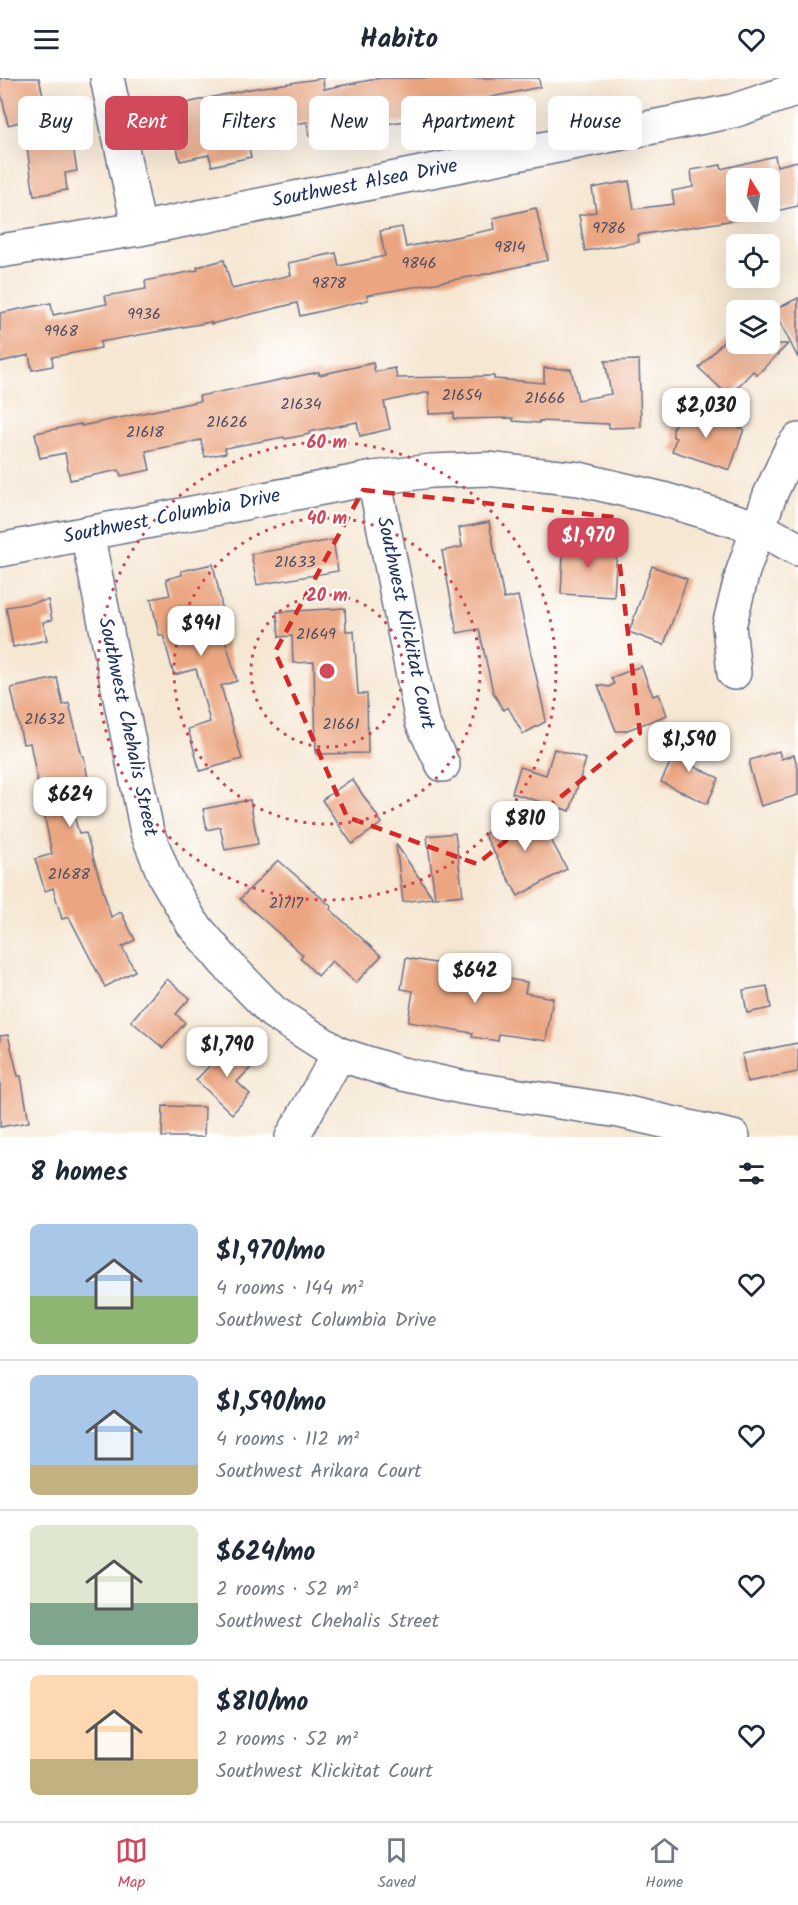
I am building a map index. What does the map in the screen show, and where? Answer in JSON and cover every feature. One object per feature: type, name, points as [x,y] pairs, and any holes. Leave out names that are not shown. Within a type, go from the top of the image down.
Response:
[{"type":"street","points":[[107,78],[139,229]]},
{"type":"street","name":"Southwest Alsea Drive","points":[[0,251],[139,229],[733,111],[798,89]]},
{"type":"street","points":[[734,673],[729,626],[743,571],[774,486],[791,449],[798,440]]},
{"type":"street","name":"Southwest Columbia Drive","points":[[0,550],[374,478],[431,471],[487,469],[579,479],[663,500],[759,528],[798,549]]},
{"type":"street","name":"Southwest Klickitat Court","points":[[374,478],[422,722],[443,765]]},
{"type":"street","name":"Southwest Chehalis Street","points":[[87,533],[147,832],[165,877],[192,923],[225,962],[273,1012],[339,1054],[398,1073],[461,1087],[619,1111],[733,1137]]},
{"type":"street","points":[[292,1137],[339,1054]]},
{"type":"highlighted area","points":[[363,490],[614,517],[640,733],[477,864],[347,817],[275,652]]},
{"type":"building","points":[[0,78],[39,78],[43,96],[18,96],[18,122],[8,125],[0,89]]},
{"type":"building","points":[[323,78],[324,89],[381,78],[539,78],[540,87],[497,96],[401,96],[401,122],[389,123],[389,96],[309,96],[309,136],[307,122],[297,123],[297,96],[218,96]]},
{"type":"building","points":[[200,100],[200,150],[249,150],[251,157],[212,166],[209,155],[180,161],[178,150],[188,150],[188,103]]},
{"type":"building","points":[[27,150],[74,150],[77,171],[65,173],[67,190],[34,196]]},
{"type":"building","points":[[775,156],[777,166],[798,161],[798,206],[780,210],[780,168],[726,168],[726,221],[638,235],[639,242],[585,251],[579,215],[596,212],[592,188],[629,181],[634,209],[674,204],[672,191],[693,187],[691,170],[721,165],[721,169]]},
{"type":"building","points":[[536,208],[548,260],[481,275],[367,295],[368,300],[300,316],[297,303],[211,324],[211,322],[100,342],[101,348],[52,357],[53,366],[32,370],[29,355],[0,362],[0,313],[51,303],[53,315],[107,304],[105,296],[146,289],[145,281],[198,270],[197,267],[224,260],[232,289],[291,275],[288,263],[336,253],[339,266],[385,256],[380,231],[402,227],[406,247],[495,229],[493,218]]},
{"type":"building","points":[[798,298],[798,358],[780,322],[780,307]]},
{"type":"building","points":[[726,339],[726,354],[778,354],[757,375],[753,371],[729,396],[699,368]]},
{"type":"building","points":[[780,344],[788,344],[780,352]]},
{"type":"building","points":[[639,360],[641,427],[609,428],[609,424],[539,421],[539,423],[513,421],[513,418],[454,419],[454,413],[429,414],[429,392],[384,402],[390,429],[360,436],[357,422],[285,439],[284,437],[225,448],[226,453],[205,457],[201,440],[146,451],[150,470],[121,476],[119,470],[70,480],[65,453],[40,458],[35,433],[81,424],[81,426],[200,401],[199,396],[373,363],[375,372],[395,368],[397,378],[494,376],[494,379],[544,383],[544,368],[571,369],[578,400],[611,394],[605,361]]},
{"type":"building","points":[[680,409],[744,429],[730,470],[672,451],[676,438],[673,437],[673,429]]},
{"type":"building","points":[[489,522],[504,599],[518,596],[545,715],[545,722],[523,734],[508,707],[503,710],[493,692],[479,629],[457,633],[442,551],[462,547],[459,528]]},
{"type":"building","points":[[564,537],[587,538],[587,546],[617,548],[614,597],[561,594]]},
{"type":"building","points":[[333,540],[338,571],[257,585],[251,554]]},
{"type":"building","points":[[213,564],[221,601],[221,610],[217,611],[237,681],[221,686],[242,759],[200,771],[188,729],[210,722],[196,669],[174,675],[163,635],[159,635],[151,599],[170,595],[166,579],[182,575],[181,571]]},
{"type":"building","points":[[652,566],[687,579],[664,645],[629,632]]},
{"type":"building","points":[[48,600],[52,620],[43,622],[47,640],[13,647],[6,607]]},
{"type":"building","points":[[345,608],[346,631],[354,631],[358,694],[367,694],[368,753],[316,754],[314,662],[293,663],[292,636],[279,637],[277,612]]},
{"type":"building","points":[[641,666],[653,696],[659,694],[667,715],[625,731],[616,731],[598,685],[609,687],[614,684],[611,678]]},
{"type":"building","points":[[57,678],[63,705],[69,703],[82,756],[84,756],[92,802],[72,808],[79,834],[86,833],[111,917],[121,912],[135,940],[122,947],[135,971],[105,987],[69,917],[62,919],[53,888],[45,891],[35,859],[52,854],[30,743],[23,744],[11,688]]},
{"type":"building","points":[[682,738],[702,747],[693,766],[719,778],[707,804],[661,782]]},
{"type":"building","points":[[554,749],[586,759],[570,811],[512,793],[520,767],[546,775]]},
{"type":"building","points":[[779,751],[781,759],[794,755],[798,768],[798,795],[761,806],[750,769],[750,760]]},
{"type":"building","points":[[352,779],[382,823],[352,844],[322,800]]},
{"type":"building","points":[[250,800],[258,844],[225,850],[220,827],[207,830],[203,809]]},
{"type":"building","points":[[533,807],[567,869],[518,896],[484,834]]},
{"type":"building","points":[[455,833],[463,895],[435,898],[427,836]]},
{"type":"building","points":[[396,844],[433,898],[403,902]]},
{"type":"building","points":[[278,860],[332,907],[330,909],[381,956],[356,983],[332,961],[318,976],[300,958],[303,955],[240,899]]},
{"type":"building","points":[[406,958],[441,964],[439,978],[481,984],[482,975],[527,982],[525,993],[553,998],[546,1041],[499,1034],[498,1041],[472,1037],[473,1033],[408,1022],[413,991],[401,989]]},
{"type":"building","points":[[167,979],[190,998],[176,1014],[185,1023],[163,1048],[131,1021]]},
{"type":"building","points":[[767,986],[771,1008],[747,1013],[743,990]]},
{"type":"building","points":[[8,1035],[18,1076],[21,1076],[29,1122],[0,1127],[0,1036]]},
{"type":"building","points":[[232,1042],[255,1063],[237,1082],[250,1094],[232,1114],[196,1080]]},
{"type":"building","points":[[798,1043],[798,1072],[747,1082],[742,1054]]},
{"type":"building","points":[[163,1106],[205,1107],[204,1137],[162,1137]]}]
